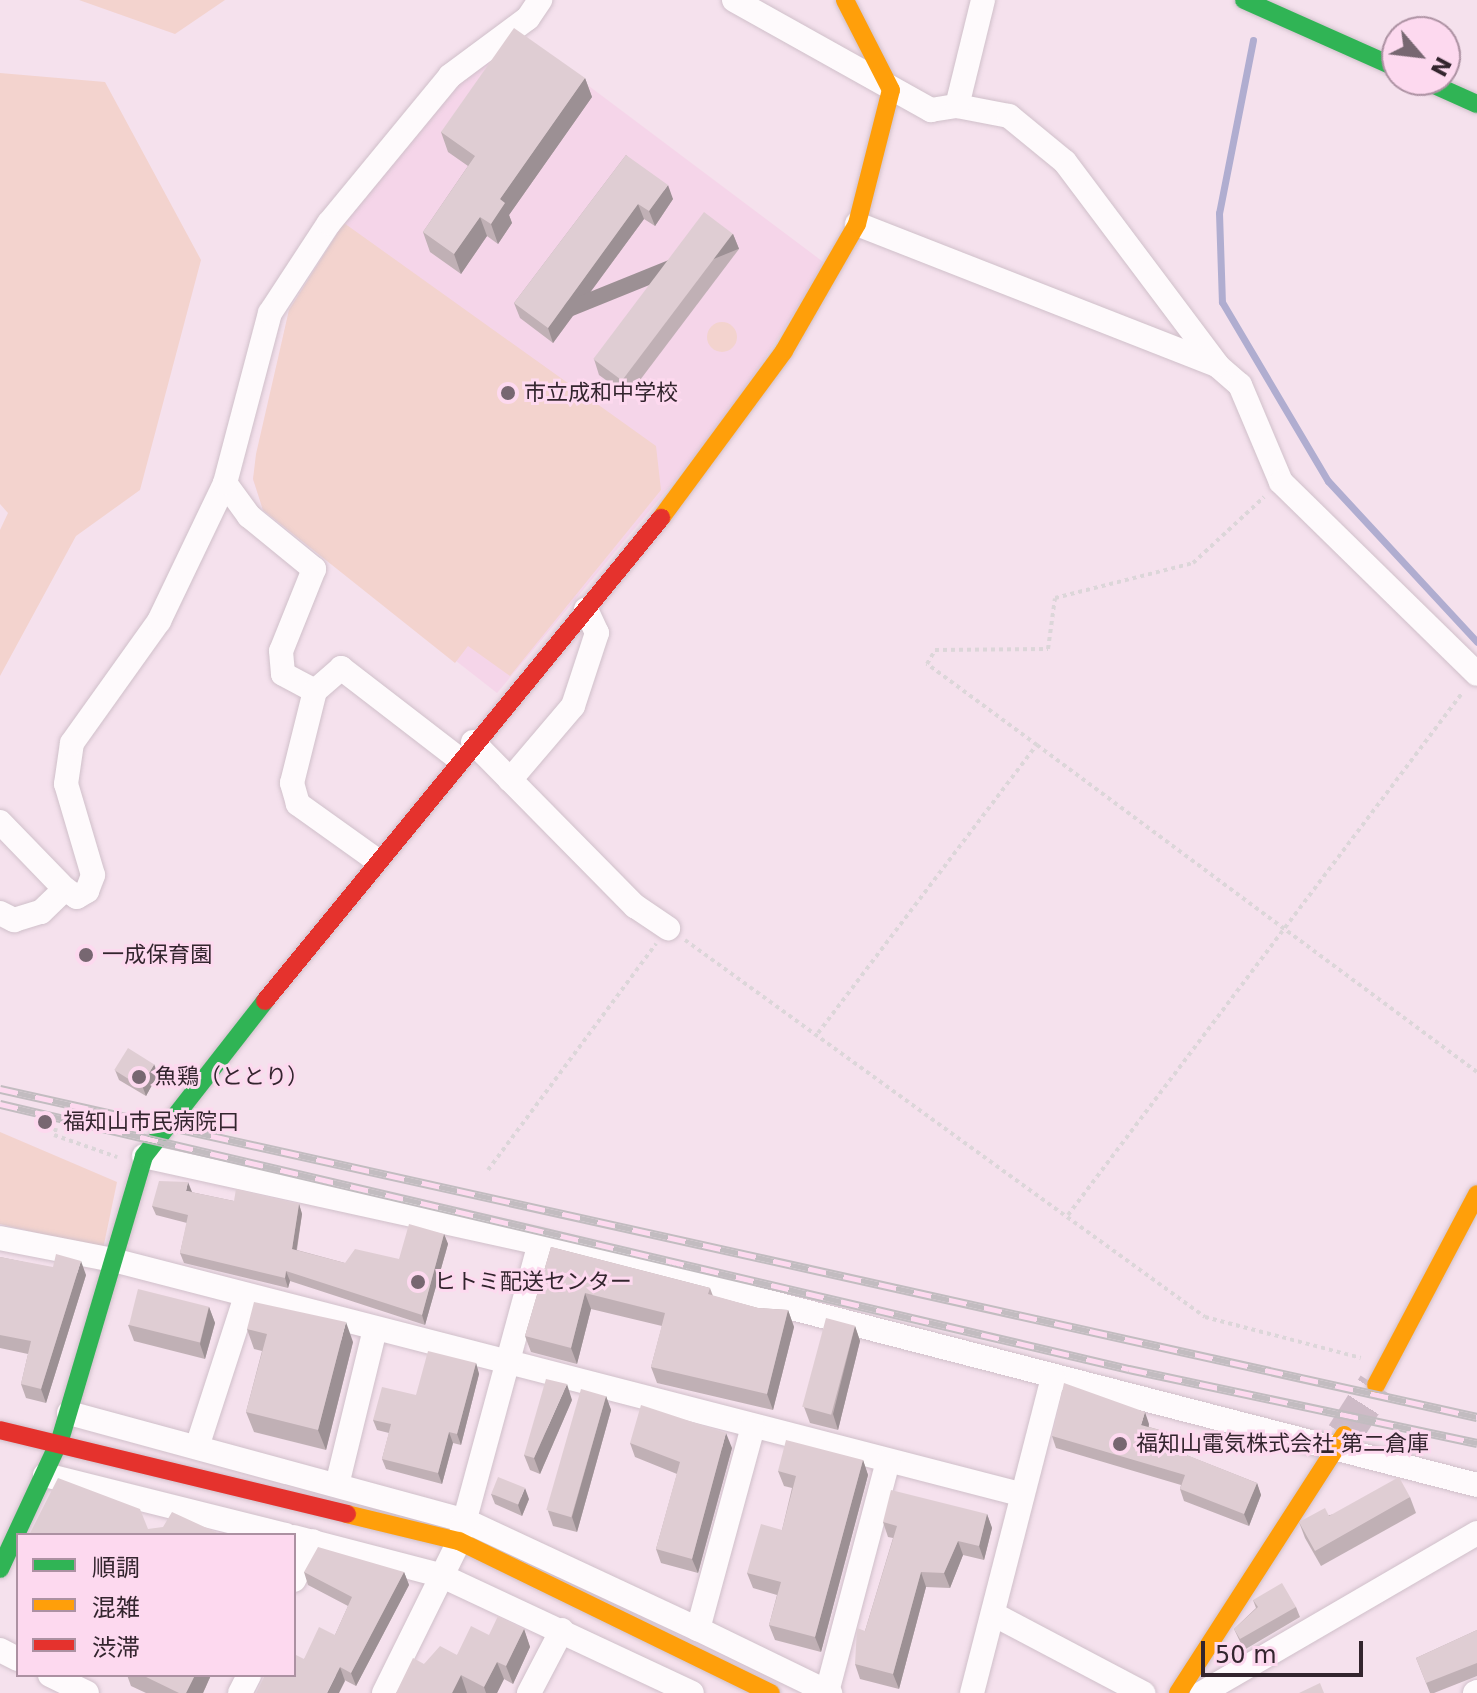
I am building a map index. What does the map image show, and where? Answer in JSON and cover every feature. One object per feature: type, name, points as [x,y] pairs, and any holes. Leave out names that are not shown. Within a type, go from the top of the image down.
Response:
[{"type":"main road","points":[[17,1533],[60,1440],[142,1161],[375,859],[586,609],[784,351],[857,224],[891,90],[845,0]]},
{"type":"main road","points":[[1244,0],[1381,61]]},
{"type":"main road","points":[[1376,1385],[1477,1194]]},
{"type":"main road","points":[[0,1430],[60,1440],[462,1531],[771,1693]]},
{"type":"main road","points":[[1178,1693],[1339,1442]]},
{"type":"main road","points":[[0,1569],[16,1536]]},
{"type":"street","points":[[0,822],[65,889],[77,897],[93,875],[66,784],[72,743],[159,621],[225,483],[270,313],[329,223],[450,76],[528,18],[540,0]]},
{"type":"street","points":[[734,0],[931,110],[957,106],[1009,116],[1065,162],[1218,366],[1240,385],[1281,482],[1472,680]]},
{"type":"street","points":[[957,106],[983,0]]},
{"type":"street","points":[[857,224],[1218,366]]},
{"type":"street","points":[[225,483],[249,516],[314,569],[281,651],[283,674],[315,691]]},
{"type":"street","points":[[510,780],[573,706],[597,633],[586,609]]},
{"type":"street","points":[[375,859],[298,804],[292,783],[315,691],[341,668],[510,780],[635,906],[668,928]]},
{"type":"street","points":[[0,913],[14,920],[41,912],[65,889]]},
{"type":"street","points":[[142,1161],[540,1243],[1053,1378],[1339,1442],[1477,1485]]},
{"type":"street","points":[[0,1238],[113,1260],[1020,1494]]},
{"type":"street","points":[[384,1693],[462,1531],[505,1362],[540,1243]]},
{"type":"street","points":[[197,1447],[246,1296]]},
{"type":"street","points":[[337,1485],[375,1329]]},
{"type":"street","points":[[972,1693],[1020,1494],[1053,1378]]},
{"type":"street","points":[[69,1413],[337,1485],[462,1531],[698,1629],[829,1692],[888,1461]]},
{"type":"street","points":[[698,1629],[753,1427]]},
{"type":"street","points":[[45,1475],[172,1512],[276,1533]]},
{"type":"street","points":[[162,1533],[172,1512]]},
{"type":"street","points":[[1202,1693],[1243,1684],[1477,1533]]},
{"type":"street","points":[[296,1572],[304,1539],[440,1575],[562,1630],[685,1692]]},
{"type":"street","points":[[993,1614],[1143,1693]]},
{"type":"street","points":[[529,1693],[562,1630]]},
{"type":"street","points":[[54,1677],[88,1693]]},
{"type":"path","points":[[1281,482],[1193,563],[1055,598],[1048,649],[935,650],[927,664],[1477,1072]]},
{"type":"path","points":[[1067,1216],[1472,680]]},
{"type":"path","points":[[818,1033],[1037,745]]},
{"type":"path","points":[[488,1170],[668,928],[818,1033],[1205,1317],[1387,1365]]},
{"type":"path","points":[[56,1128],[54,1135],[142,1161]]},
{"type":"shaded area","points":[[79,0],[225,0],[175,34]]},
{"type":"shaded area","name":"市立成和中学校","points":[[521,35],[826,264],[722,424],[497,693],[263,510],[253,479],[289,310],[344,223],[449,88]]},
{"type":"shaded area","points":[[0,73],[105,82],[201,260],[140,490],[76,536],[0,676],[0,530],[8,513],[0,504]]},
{"type":"shaded area","points":[[344,223],[656,446],[661,490],[510,676],[468,646],[455,663],[263,510],[253,479],[256,454],[289,310]]},
{"type":"shaded area","points":[[722,322],[728,323],[736,331],[736,343],[728,351],[722,352],[716,351],[708,343],[707,337],[708,331],[716,323]]},
{"type":"shaded area","points":[[0,1132],[117,1182],[103,1249],[0,1224]]},
{"type":"building","points":[[514,28],[585,78],[500,199],[505,203],[491,224],[480,217],[454,254],[423,232],[475,156],[441,132]]},
{"type":"building","points":[[626,155],[668,185],[649,211],[638,204],[548,328],[514,303]]},
{"type":"building","points":[[704,212],[733,234],[622,381],[593,359]]},
{"type":"building","points":[[128,1048],[154,1064],[141,1086],[114,1070]]},
{"type":"building","points":[[159,1181],[188,1182],[186,1191],[234,1201],[236,1189],[299,1204],[292,1249],[345,1263],[355,1249],[399,1259],[409,1224],[444,1234],[422,1315],[286,1271],[285,1278],[180,1253],[188,1215],[152,1206]]},
{"type":"building","points":[[551,1247],[710,1288],[708,1294],[758,1308],[788,1310],[767,1394],[651,1367],[665,1313],[585,1293],[571,1348],[525,1336]]},
{"type":"building","points":[[56,1254],[81,1261],[41,1389],[21,1384],[31,1341],[0,1335],[0,1257],[53,1267]]},
{"type":"building","points":[[138,1289],[209,1307],[200,1343],[129,1325]]},
{"type":"building","points":[[254,1302],[346,1322],[318,1430],[246,1412],[267,1334],[247,1329]]},
{"type":"building","points":[[826,1318],[855,1326],[831,1415],[802,1407]]},
{"type":"building","points":[[428,1351],[476,1363],[457,1434],[449,1432],[438,1473],[382,1459],[391,1424],[373,1420],[382,1387],[416,1395]]},
{"type":"building","points":[[546,1379],[567,1384],[534,1458],[524,1455]]},
{"type":"building","points":[[1064,1383],[1145,1412],[1141,1425],[1178,1435],[1174,1450],[1257,1483],[1244,1514],[1180,1489],[1185,1475],[1052,1436]]},
{"type":"building","points":[[581,1389],[606,1396],[571,1517],[546,1510]]},
{"type":"building","points":[[641,1405],[726,1433],[692,1559],[656,1549],[680,1462],[630,1443]]},
{"type":"building","points":[[786,1440],[863,1460],[815,1637],[769,1625],[781,1582],[747,1573],[761,1524],[782,1530],[796,1476],[778,1471]]},
{"type":"building","points":[[498,1477],[525,1488],[518,1505],[491,1494]]},
{"type":"building","points":[[1399,1477],[1410,1497],[1315,1551],[1299,1522],[1325,1508],[1329,1516]]},
{"type":"building","points":[[58,1478],[140,1509],[148,1529],[163,1527],[172,1512],[218,1533],[30,1533]]},
{"type":"building","points":[[891,1490],[987,1514],[979,1546],[958,1541],[944,1573],[921,1572],[893,1674],[855,1664],[857,1628],[865,1631],[897,1526],[883,1522]]},
{"type":"building","points":[[318,1547],[404,1572],[351,1673],[340,1667],[327,1693],[256,1693],[264,1677],[296,1677],[296,1655],[304,1659],[319,1627],[335,1635],[352,1597],[304,1572]]},
{"type":"building","points":[[1282,1583],[1296,1607],[1240,1639],[1234,1629],[1258,1607],[1253,1600]]},
{"type":"building","points":[[498,1616],[524,1629],[506,1666],[497,1662],[484,1687],[461,1675],[452,1693],[396,1693],[413,1658],[424,1664],[440,1646],[457,1655],[471,1626],[489,1635]]},
{"type":"building","points":[[1477,1630],[1477,1663],[1426,1683],[1416,1658]]},
{"type":"building","points":[[146,1677],[194,1677],[186,1693],[179,1693]]},
{"type":"building","points":[[1320,1683],[1324,1693],[1299,1693]]},
{"type":"waterway","points":[[1253,40],[1219,213],[1222,302],[1328,481],[1477,642]]},
{"type":"tunnel","points":[[1344,1435],[1376,1385]]},
{"type":"railway","points":[[0,1089],[1477,1417]]},
{"type":"railway","points":[[0,1104],[1129,1369],[1477,1443]]},
{"type":"traffic: fast","points":[[1244,0],[1381,61]]},
{"type":"traffic: fast","points":[[1459,96],[1477,104]]},
{"type":"traffic: fast","points":[[17,1533],[60,1440],[144,1156],[265,1001]]},
{"type":"traffic: fast","points":[[0,1569],[16,1535]]},
{"type":"traffic: slow","points":[[661,518],[784,351],[857,224],[891,90],[845,0]]},
{"type":"traffic: slow","points":[[1376,1385],[1477,1194]]},
{"type":"traffic: slow","points":[[1178,1693],[1344,1435]]},
{"type":"traffic: slow","points":[[347,1514],[459,1541],[771,1693]]},
{"type":"traffic: jam","points":[[265,1001],[661,518]]},
{"type":"traffic: jam","points":[[0,1430],[347,1514]]},
{"type":"place","name":"市立成和中学校","points":[[508,393]]},
{"type":"place","name":"一成保育園","points":[[86,955]]},
{"type":"place","name":"魚鶏（ととり）","points":[[139,1077]]},
{"type":"place","name":"福知山市民病院口","points":[[45,1122]]},
{"type":"place","name":"ヒトミ配送センター","points":[[418,1282]]},
{"type":"place","name":"福知山電気株式会社 第二倉庫","points":[[1120,1444]]}]
